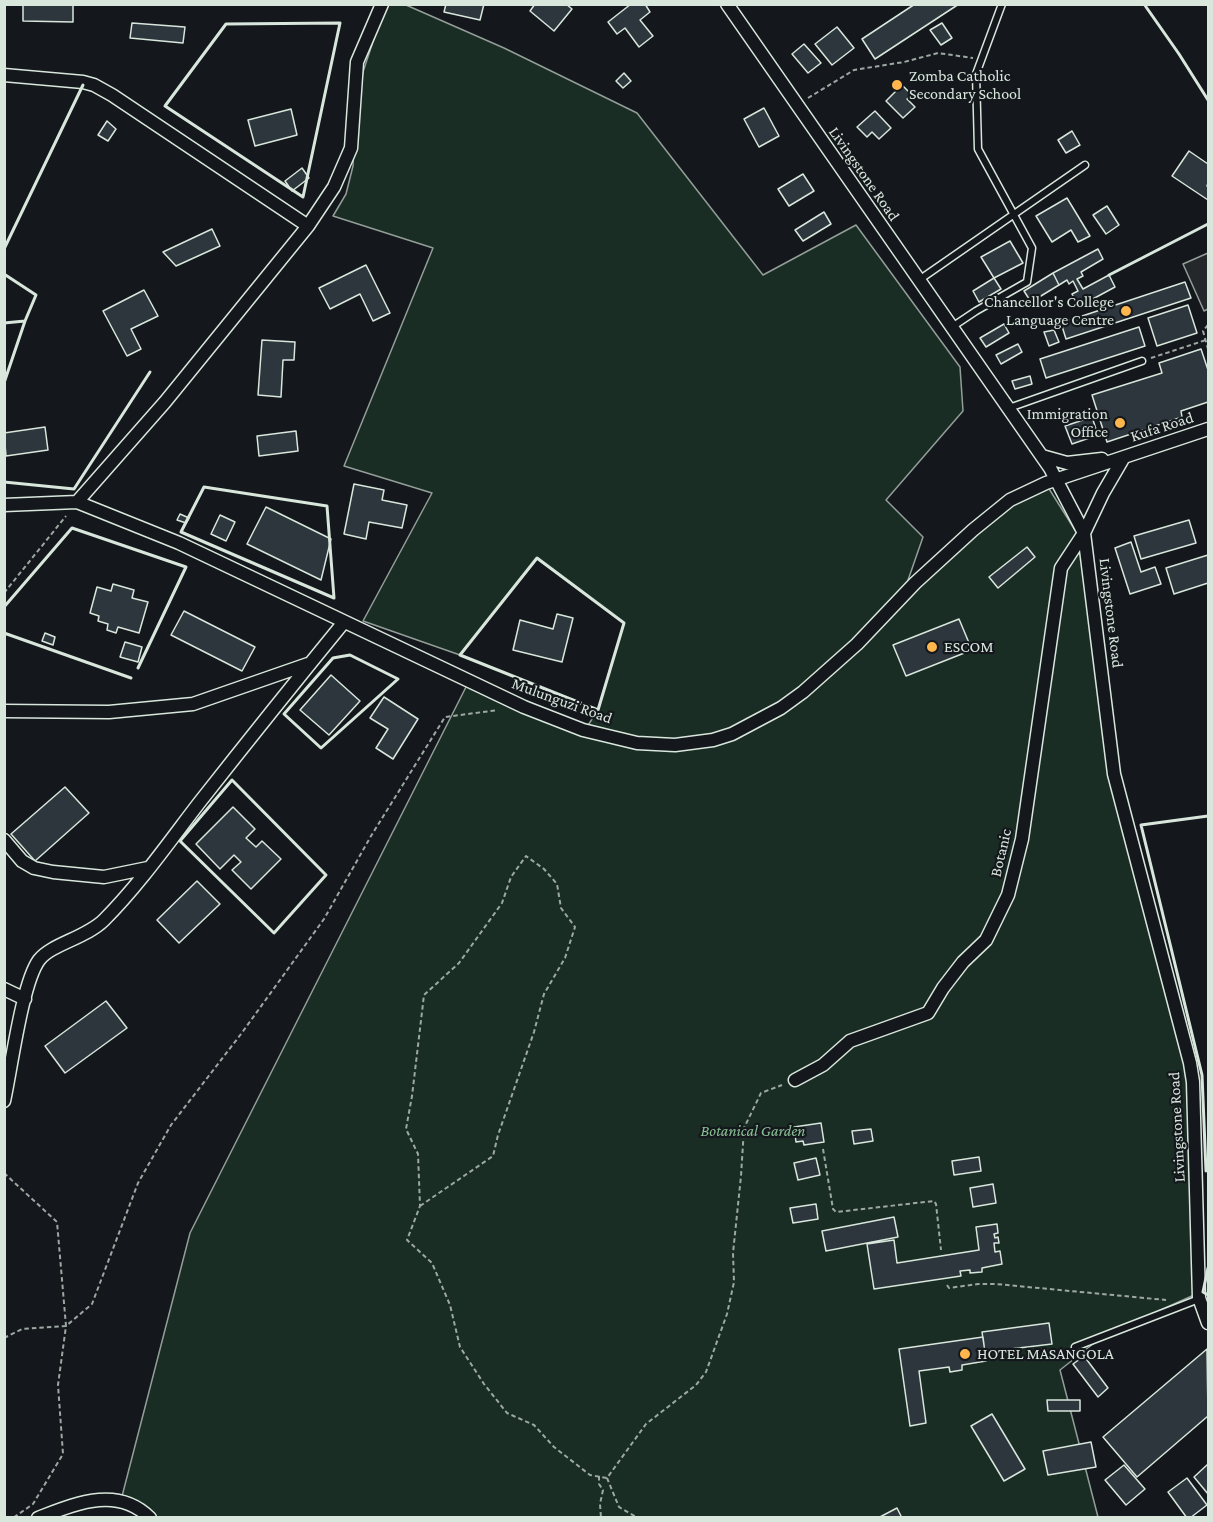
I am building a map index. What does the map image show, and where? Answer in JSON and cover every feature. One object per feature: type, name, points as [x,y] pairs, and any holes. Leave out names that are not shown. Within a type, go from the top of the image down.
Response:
[{"type":"street","points":[[77,502],[165,402],[308,226],[334,187],[348,158],[352,137],[357,62],[382,4]]},
{"type":"street","name":"Livingstone Road","points":[[728,4],[1042,456],[1084,533],[1116,781],[1192,1074],[1199,1298],[1209,1323]]},
{"type":"street","points":[[4,75],[94,85],[308,226]]},
{"type":"street","name":"Kufa Road","points":[[1057,480],[1209,429]]},
{"type":"street","points":[[1042,456],[1067,463],[1124,457]]},
{"type":"street","name":"Botanic","points":[[795,1080],[823,1065],[850,1041],[928,1013],[963,962],[986,940],[1008,895],[1022,839],[1061,568],[1084,533],[1103,493],[1124,457]]},
{"type":"street","name":"Mulunguzi Road","points":[[4,505],[77,502],[179,543],[524,706],[583,730],[620,740],[675,745],[714,740],[732,734],[781,708],[803,692],[857,644],[915,583],[996,510],[1020,494],[1057,480]]},
{"type":"street","points":[[4,1101],[25,999],[39,959],[53,949],[91,931],[104,921],[344,622]]},
{"type":"street","points":[[4,711],[109,712],[193,704],[310,664]]},
{"type":"street","points":[[4,840],[22,861],[34,868],[53,872],[104,877],[148,868]]},
{"type":"street","points":[[4,989],[25,999]]},
{"type":"street","points":[[38,1518],[71,1506],[112,1498],[137,1506],[150,1518]]},
{"type":"lane","points":[[952,327],[976,310],[1027,282],[1032,248],[978,149],[976,74],[1002,4]]},
{"type":"lane","points":[[918,280],[1085,165]]},
{"type":"lane","points":[[1009,408],[1142,361]]},
{"type":"lane","points":[[1076,1347],[1199,1298]]},
{"type":"path","points":[[797,105],[854,70],[938,53],[981,59]]},
{"type":"path","points":[[1209,325],[1203,331],[1209,349]]},
{"type":"path","points":[[1142,361],[1206,340]]},
{"type":"path","points":[[4,593],[77,502]]},
{"type":"path","points":[[4,1338],[22,1329],[66,1326],[92,1304],[138,1183],[171,1125],[241,1034],[324,918],[371,836],[445,717],[524,706]]},
{"type":"path","points":[[420,1206],[493,1156],[534,1032],[544,994],[565,958],[575,927],[561,909],[557,884],[544,869],[526,856],[511,877],[502,903],[459,963],[424,995],[406,1129],[418,1154],[420,1206],[407,1240],[432,1263],[450,1305],[460,1347],[484,1384],[507,1413],[534,1425],[554,1447],[590,1475],[607,1478]]},
{"type":"path","points":[[607,1478],[646,1424],[696,1385],[706,1372],[728,1314],[734,1282],[733,1253],[739,1206],[744,1128],[761,1093],[795,1080]]},
{"type":"path","points":[[824,1149],[833,1209],[836,1212],[934,1201],[941,1250]]},
{"type":"path","points":[[4,1173],[57,1222],[66,1326],[58,1385],[63,1454],[33,1504],[13,1518]]},
{"type":"path","points":[[947,1285],[951,1288],[996,1284],[1167,1300]]},
{"type":"path","points":[[599,1476],[598,1484],[603,1490],[600,1504],[602,1518]]},
{"type":"path","points":[[607,1478],[619,1507],[638,1518]]},
{"type":"green space","name":"Botanical Garden","points":[[385,5],[406,5],[504,48],[637,113],[763,275],[856,225],[960,367],[963,411],[886,500],[923,537],[899,606],[1007,505],[1046,484],[1092,557],[1111,776],[1193,1071],[1194,1295],[1103,1336],[1060,1370],[1098,1517],[148,1518],[120,1504],[190,1233],[467,685],[581,736],[598,710],[624,623],[537,559],[460,655],[363,621],[432,493],[344,466],[433,248],[333,216],[346,194],[353,166],[356,108],[363,72]]},
{"type":"shaded area","points":[[1208,253],[1208,309],[1204,311],[1183,264]]},
{"type":"building","points":[[23,4],[73,4],[73,22],[23,21]]},
{"type":"building","points":[[446,4],[484,4],[480,20],[444,12]]},
{"type":"building","points":[[535,4],[566,4],[572,9],[554,31],[530,11]]},
{"type":"building","points":[[631,4],[645,4],[650,12],[640,20],[653,36],[639,47],[625,28],[617,34],[608,22]]},
{"type":"building","points":[[915,4],[959,4],[875,59],[862,39]]},
{"type":"building","points":[[132,23],[185,27],[183,43],[130,38]]},
{"type":"building","points":[[942,23],[952,38],[941,45],[930,30]]},
{"type":"building","points":[[837,27],[854,48],[832,65],[815,44]]},
{"type":"building","points":[[804,44],[821,63],[808,73],[792,54]]},
{"type":"building","points":[[624,73],[631,81],[623,88],[616,81]]},
{"type":"building","points":[[902,85],[912,95],[907,99],[915,107],[903,118],[886,101]]},
{"type":"building","points":[[764,108],[779,136],[759,147],[744,119]]},
{"type":"building","points":[[291,109],[297,135],[255,146],[248,120]]},
{"type":"building","points":[[875,111],[891,128],[879,139],[872,132],[867,137],[857,127]]},
{"type":"building","points":[[107,121],[116,129],[108,141],[98,135]]},
{"type":"building","points":[[1072,131],[1080,145],[1066,153],[1058,140]]},
{"type":"building","points":[[1189,151],[1208,164],[1208,200],[1172,176]]},
{"type":"building","points":[[302,168],[309,178],[292,191],[285,181]]},
{"type":"building","points":[[803,174],[814,191],[789,206],[778,189]]},
{"type":"building","points":[[1067,198],[1090,236],[1078,242],[1071,230],[1052,242],[1036,216]]},
{"type":"building","points":[[1107,206],[1119,225],[1106,234],[1093,215]]},
{"type":"building","points":[[824,212],[831,224],[803,241],[795,230]]},
{"type":"building","points":[[212,229],[220,246],[176,266],[163,252]]},
{"type":"building","points":[[1010,241],[1023,263],[994,278],[981,257]]},
{"type":"building","points":[[1098,249],[1103,259],[1081,272],[1083,276],[1077,279],[1083,289],[1109,275],[1115,287],[1078,307],[1072,294],[1078,291],[1073,281],[1069,284],[1067,280],[1059,285],[1053,273]]},
{"type":"building","points":[[366,265],[390,313],[373,321],[360,294],[330,309],[319,288]]},
{"type":"building","points":[[1053,273],[1059,285],[1031,302],[1024,291]]},
{"type":"building","points":[[994,278],[1001,289],[979,302],[973,291]]},
{"type":"building","name":"Chancellor's College Language Centre","points":[[1185,282],[1191,298],[1066,339],[1061,323]]},
{"type":"building","points":[[144,290],[158,316],[131,329],[141,349],[127,356],[103,311]]},
{"type":"building","points":[[1188,305],[1197,333],[1157,346],[1148,318]]},
{"type":"building","points":[[1004,324],[1009,333],[986,347],[980,338]]},
{"type":"building","points":[[1139,327],[1145,346],[1046,378],[1040,359]]},
{"type":"building","points":[[1054,330],[1059,342],[1049,346],[1044,332]]},
{"type":"building","points":[[262,340],[295,342],[294,360],[283,360],[281,397],[258,395]]},
{"type":"building","points":[[1018,344],[1022,352],[1001,364],[996,355]]},
{"type":"building","points":[[1201,349],[1208,370],[1208,402],[1181,411],[1182,417],[1107,442],[1092,395],[1162,373],[1159,363]]},
{"type":"building","points":[[1030,376],[1032,384],[1015,389],[1012,381]]},
{"type":"building","points":[[1092,417],[1098,435],[1072,444],[1065,426]]},
{"type":"building","points":[[45,427],[48,450],[6,456],[4,433]]},
{"type":"building","points":[[296,431],[298,451],[259,456],[257,436]]},
{"type":"building","points":[[354,484],[384,490],[382,500],[407,505],[402,528],[369,522],[366,539],[344,534]]},
{"type":"building","points":[[266,507],[331,539],[321,580],[247,544]]},
{"type":"building","points":[[180,514],[189,518],[186,523],[177,520]]},
{"type":"building","points":[[220,515],[235,522],[226,541],[211,534]]},
{"type":"building","points":[[1189,520],[1196,543],[1141,559],[1134,536]]},
{"type":"building","points":[[1131,542],[1141,572],[1155,567],[1161,584],[1130,594],[1115,548]]},
{"type":"building","points":[[1027,547],[1035,557],[998,588],[989,577]]},
{"type":"building","points":[[1208,555],[1208,583],[1174,594],[1166,568]]},
{"type":"building","points":[[113,584],[134,590],[132,598],[148,602],[139,633],[118,627],[116,633],[107,630],[108,624],[98,621],[99,616],[90,613],[97,587],[111,591]]},
{"type":"building","points":[[184,611],[255,647],[242,671],[171,635]]},
{"type":"building","points":[[557,614],[573,618],[562,662],[513,650],[520,620],[553,629]]},
{"type":"building","name":"ESCOM","points":[[959,619],[972,650],[906,676],[893,645]]},
{"type":"building","points":[[45,633],[55,637],[53,645],[42,641]]},
{"type":"building","points":[[125,642],[142,647],[138,662],[120,657]]},
{"type":"building","points":[[331,675],[360,701],[329,735],[300,710]]},
{"type":"building","points":[[384,697],[418,719],[393,759],[376,748],[388,729],[370,718]]},
{"type":"building","points":[[65,787],[89,813],[35,861],[11,834]]},
{"type":"building","points":[[233,807],[255,829],[246,838],[256,847],[262,841],[281,859],[251,889],[232,870],[241,862],[234,855],[220,869],[196,844]]},
{"type":"building","points":[[197,881],[220,904],[179,943],[157,920]]},
{"type":"building","points":[[106,1001],[127,1028],[65,1073],[45,1046]]},
{"type":"building","points":[[821,1123],[824,1142],[804,1145],[803,1141],[796,1142],[794,1127]]},
{"type":"building","points":[[871,1129],[873,1141],[854,1144],[852,1131]]},
{"type":"building","points":[[979,1157],[981,1171],[954,1175],[952,1161]]},
{"type":"building","points":[[816,1158],[820,1175],[798,1180],[794,1163]]},
{"type":"building","points":[[993,1184],[996,1203],[973,1207],[970,1188]]},
{"type":"building","points":[[816,1204],[818,1219],[793,1223],[790,1208]]},
{"type":"building","points":[[894,1217],[898,1237],[826,1251],[822,1231]]},
{"type":"building","points":[[997,1224],[998,1233],[994,1234],[995,1238],[998,1237],[999,1243],[994,1243],[995,1252],[1000,1251],[1002,1264],[982,1268],[982,1272],[960,1271],[961,1276],[874,1289],[867,1244],[894,1240],[897,1263],[979,1250],[976,1227]]},
{"type":"building","points":[[1049,1323],[1052,1344],[985,1352],[982,1332]]},
{"type":"building","points":[[983,1337],[986,1361],[962,1365],[962,1370],[950,1372],[949,1367],[919,1371],[926,1423],[910,1426],[899,1349]]},
{"type":"building","points":[[1207,1349],[1208,1416],[1137,1477],[1103,1437]]},
{"type":"building","points":[[1084,1356],[1108,1388],[1098,1397],[1073,1364]]},
{"type":"building","points":[[1047,1400],[1080,1400],[1080,1411],[1048,1411]]},
{"type":"building","points":[[992,1414],[1025,1469],[1004,1481],[971,1426]]},
{"type":"building","points":[[1091,1442],[1096,1467],[1048,1475],[1043,1451]]},
{"type":"building","points":[[1208,1464],[1208,1494],[1194,1477]]},
{"type":"building","points":[[1124,1465],[1145,1489],[1126,1505],[1105,1480]]},
{"type":"building","points":[[1187,1478],[1207,1505],[1190,1518],[1187,1518],[1168,1492]]},
{"type":"building","points":[[897,1508],[902,1518],[878,1518]]},
{"type":"wall","points":[[1144,4],[1208,100]]},
{"type":"wall","points":[[340,23],[303,197],[165,106],[226,24],[340,23]]},
{"type":"wall","points":[[4,249],[83,85]]},
{"type":"wall","points":[[1109,275],[1208,224]]},
{"type":"wall","points":[[4,274],[36,295],[25,321]]},
{"type":"wall","points":[[4,323],[25,321],[4,383]]},
{"type":"wall","points":[[4,482],[74,489],[150,372]]},
{"type":"wall","points":[[204,487],[327,506],[334,598],[181,532],[204,487]]},
{"type":"wall","points":[[4,607],[72,528],[186,567],[138,668]]},
{"type":"wall","points":[[537,558],[624,623],[598,710],[460,655],[537,558]]},
{"type":"wall","points":[[4,633],[131,678]]},
{"type":"wall","points":[[350,655],[398,679],[321,748],[284,714],[333,658],[350,655]]},
{"type":"wall","points":[[232,780],[326,875],[274,933],[180,841],[232,780]]},
{"type":"wall","points":[[1208,816],[1141,825],[1202,1075],[1206,1171],[1208,1170]]},
{"type":"wall","points":[[1208,1268],[1203,1292],[1208,1295]]},
{"type":"place","name":"Zomba Catholic Secondary School","points":[[897,85]]},
{"type":"place","name":"Chancellor's College Language Centre","points":[[1126,311]]},
{"type":"place","name":"Immigration Office","points":[[1120,423]]},
{"type":"place","name":"ESCOM","points":[[932,647]]},
{"type":"place","name":"HOTEL MASANGOLA","points":[[965,1354]]}]
